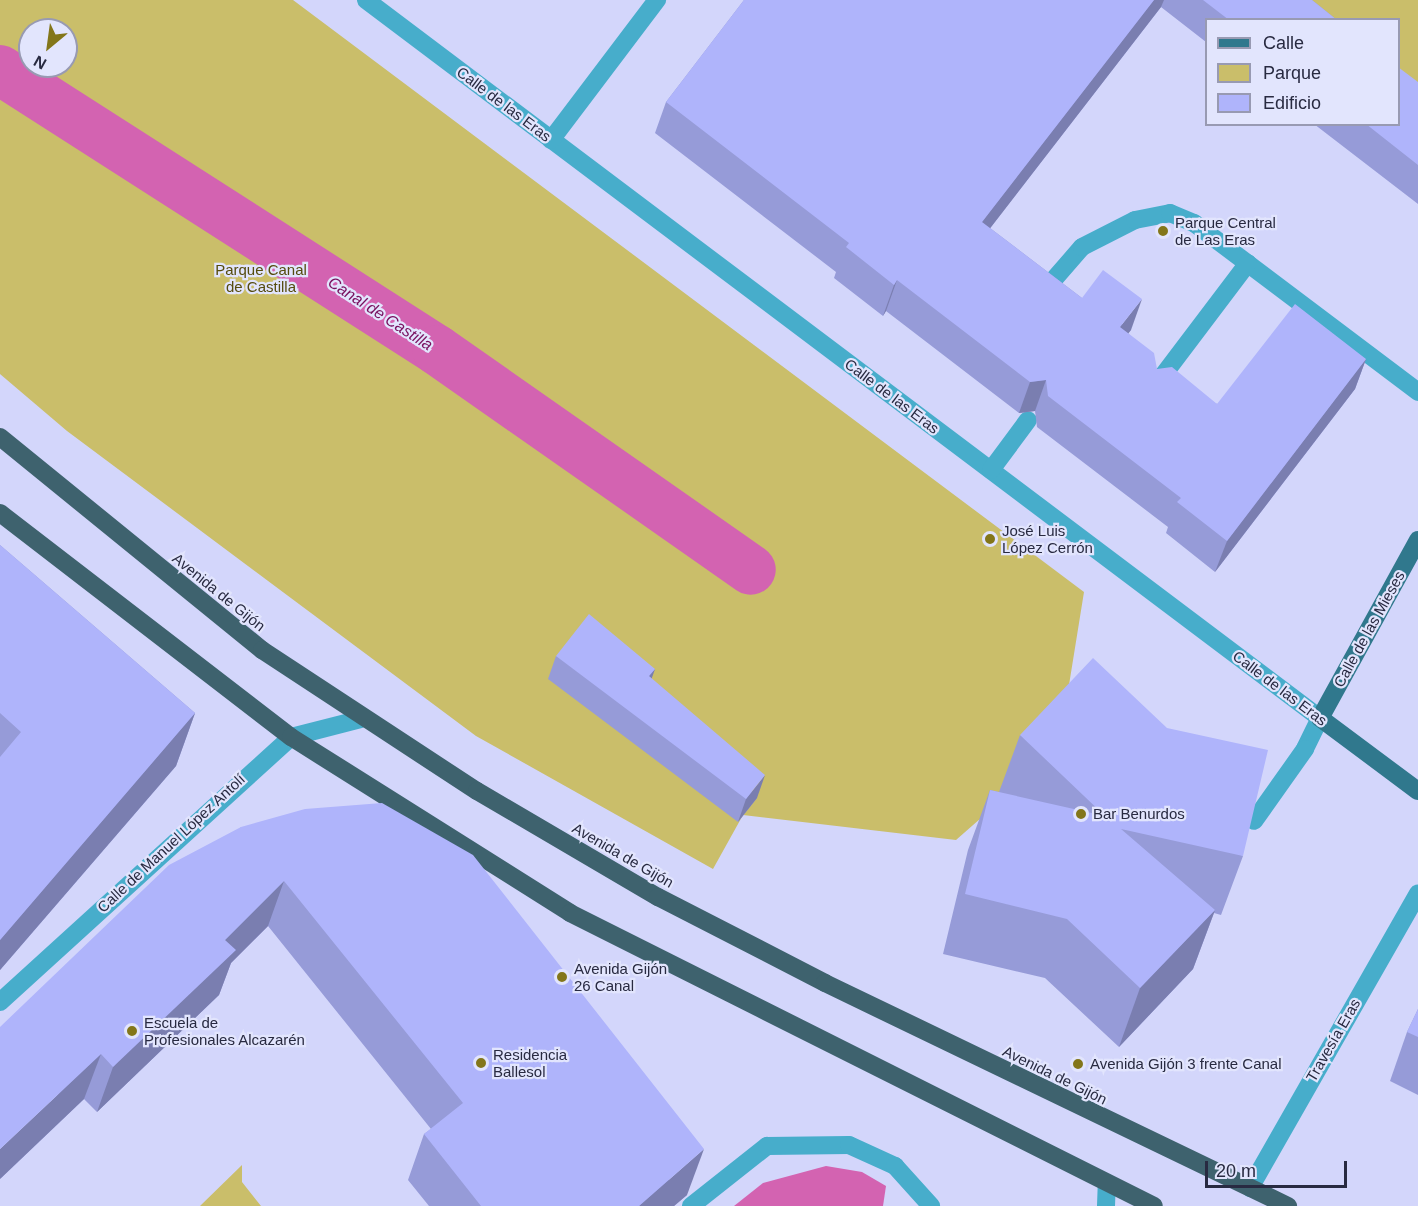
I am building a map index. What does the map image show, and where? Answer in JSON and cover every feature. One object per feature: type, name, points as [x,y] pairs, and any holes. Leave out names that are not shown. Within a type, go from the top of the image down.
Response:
[{"type":"highway","name":"Avenida de Gijón","points":[[0,437],[262,650],[361,719],[658,897],[1288,1206]]},
{"type":"highway","points":[[0,513],[291,737],[570,913],[1154,1206]]},
{"type":"main road","name":"Calle de las Mieses","points":[[1320,717],[1418,540]]},
{"type":"main road","name":"Calle de las Eras","points":[[1320,717],[1418,791]]},
{"type":"street","name":"Calle de las Eras","points":[[366,0],[1320,717]]},
{"type":"street","points":[[551,140],[657,0]]},
{"type":"street","points":[[1049,285],[1082,247],[1154,213],[1194,223],[1418,392]]},
{"type":"street","points":[[1152,391],[1248,263]]},
{"type":"street","points":[[991,470],[1028,420]]},
{"type":"street","points":[[1254,821],[1305,749],[1320,717]]},
{"type":"street","name":"Calle de Manuel López Antolí","points":[[0,1002],[291,737],[361,719]]},
{"type":"street","name":"Travesía Eras","points":[[1250,1188],[1418,893]]},
{"type":"street","points":[[691,1206],[767,1146],[849,1146],[895,1166],[931,1206]]},
{"type":"street","points":[[1106,1206],[1107,1183]]},
{"type":"green space","name":"Parque Canal de Castilla","points":[[0,0],[293,0],[1084,592],[1069,685],[989,811],[956,840],[743,815],[713,869],[476,736],[67,431],[0,374]]},
{"type":"green space","points":[[1260,0],[1418,0],[1418,122],[1400,108],[1400,18],[1284,18]]},
{"type":"green space","points":[[242,1165],[242,1182],[261,1206],[200,1206]]},
{"type":"shaded area","points":[[826,1166],[862,1172],[886,1186],[883,1206],[734,1206],[763,1183]]},
{"type":"building","points":[[744,0],[1154,0],[982,222],[1082,298],[1103,270],[1142,299],[1120,327],[1154,353],[1157,369],[1172,367],[1217,404],[1295,304],[1366,359],[1227,541],[1177,502],[1181,498],[1048,396],[1046,380],[1030,382],[897,280],[894,285],[846,247],[849,243],[666,102]]},
{"type":"building","points":[[1203,0],[1312,0],[1334,18],[1226,18]]},
{"type":"building","points":[[1400,68],[1418,82],[1418,165],[1369,126],[1400,126]]},
{"type":"building","points":[[0,545],[195,713],[0,940],[0,757],[21,732],[0,713]]},
{"type":"building","points":[[589,614],[655,669],[649,676],[765,775],[746,799],[556,656]]},
{"type":"building","points":[[1093,658],[1167,728],[1268,750],[1243,856],[1121,829],[1215,910],[1140,988],[1067,919],[965,894],[990,790],[1105,816],[1020,735]]},
{"type":"building","points":[[382,803],[473,855],[704,1149],[639,1206],[481,1206],[424,1134],[463,1103],[284,881],[225,940],[236,950],[113,1067],[101,1054],[0,1149],[0,1027],[169,865],[241,827],[305,809]]},
{"type":"building","points":[[1418,1009],[1418,1037],[1407,1032]]},
{"type":"waterway","name":"Canal de Castilla","points":[[0,70],[437,350],[751,570]]},
{"type":"place","name":"Parque Central de Las Eras","points":[[1163,231]]},
{"type":"place","name":"José Luis López Cerrón","points":[[990,539]]},
{"type":"place","name":"Bar Benurdos","points":[[1081,814]]},
{"type":"place","name":"Avenida Gijón 26 Canal","points":[[562,977]]},
{"type":"place","name":"Escuela de Profesionales Alcazarén","points":[[132,1031]]},
{"type":"place","name":"Residencia Ballesol","points":[[481,1063]]},
{"type":"place","name":"Avenida Gijón 3 frente Canal","points":[[1078,1064]]}]
